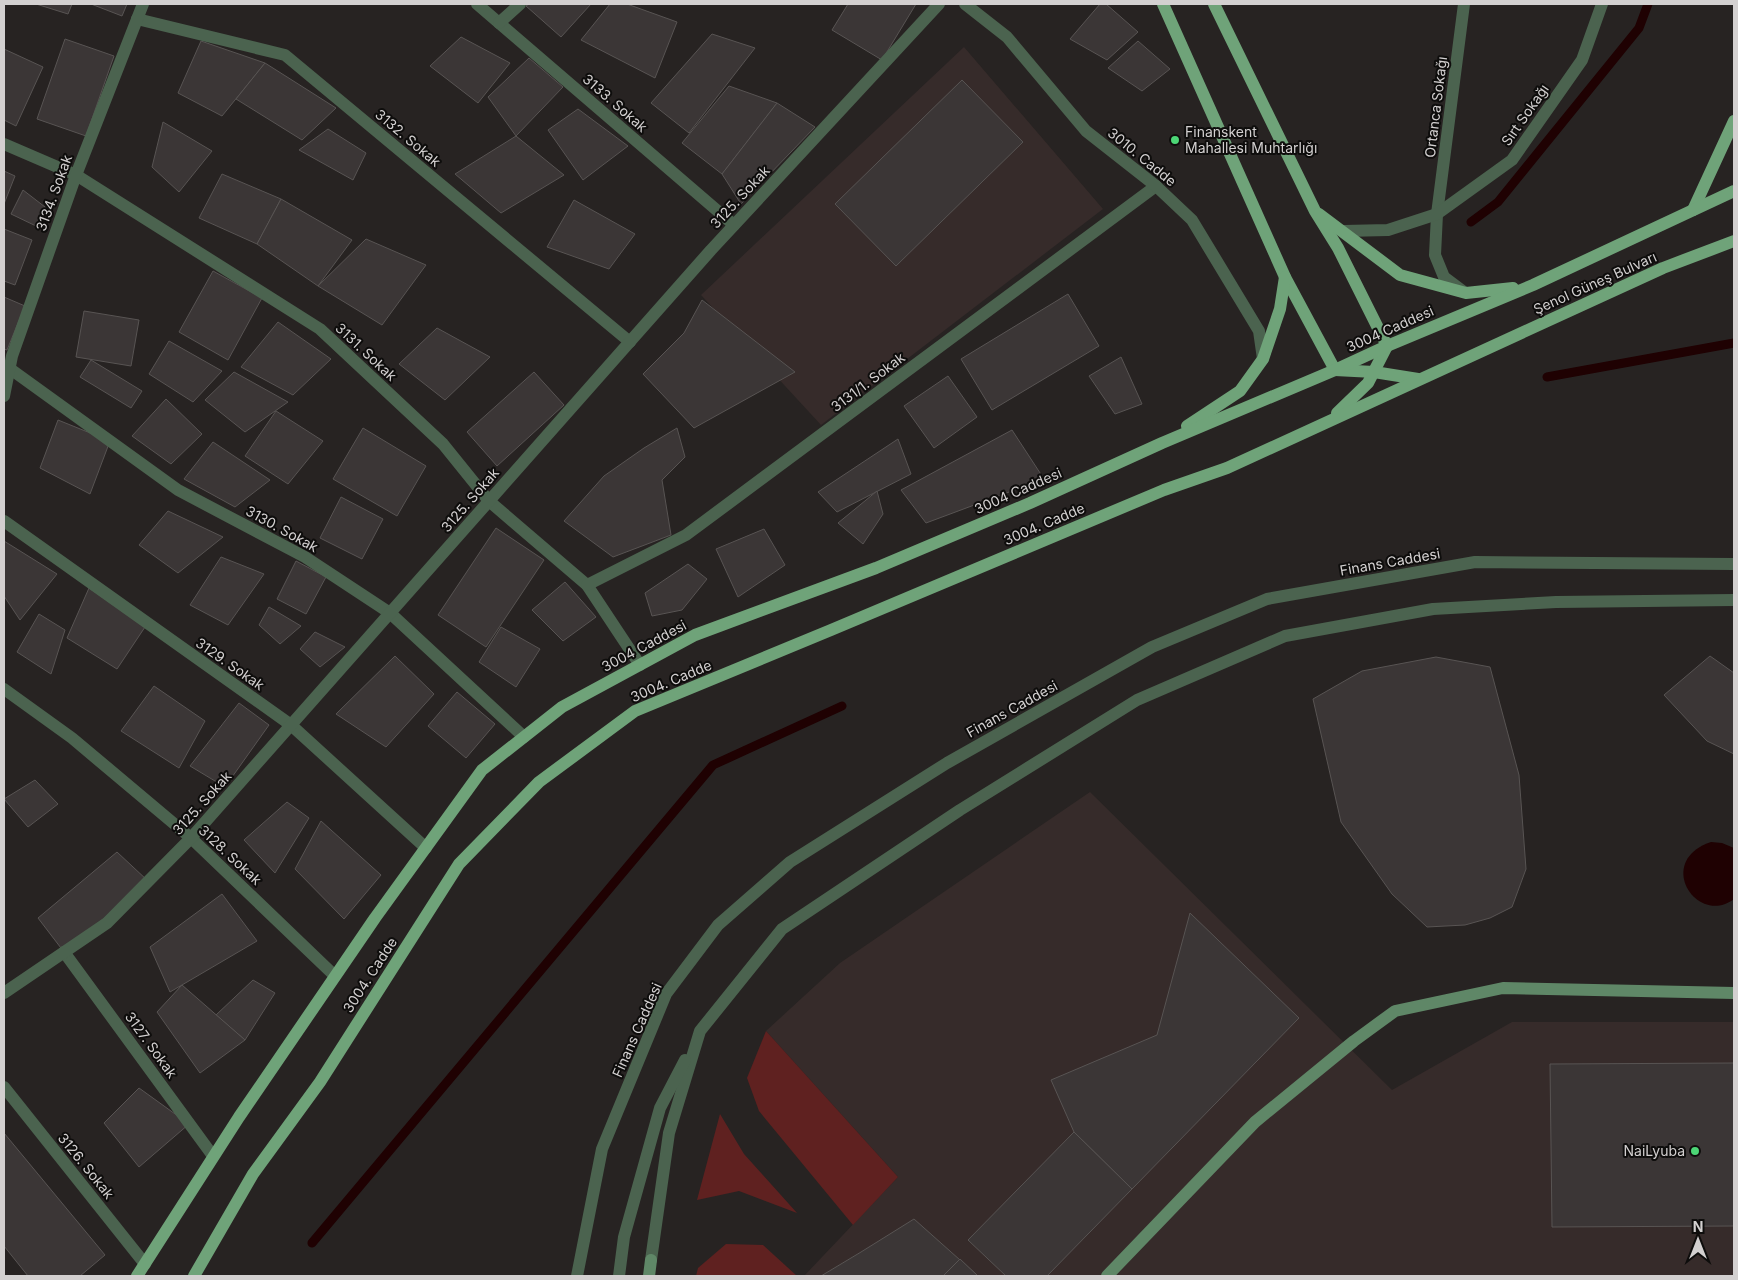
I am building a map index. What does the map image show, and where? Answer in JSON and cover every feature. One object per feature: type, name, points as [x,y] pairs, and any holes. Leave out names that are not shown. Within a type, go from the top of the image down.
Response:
[{"type":"main road","points":[[1163,4],[1285,277],[1335,370],[1374,372],[1418,379]]},
{"type":"main road","points":[[1214,4],[1315,211],[1338,248],[1387,346],[1368,382],[1330,420]]},
{"type":"main road","points":[[1693,210],[1734,121]]},
{"type":"main road","name":"Şenol Güneş Bulvarı","points":[[1533,285],[1734,191]]},
{"type":"main road","points":[[1315,211],[1400,275],[1466,293],[1533,285]]},
{"type":"main road","name":"Şenol Güneş Bulvarı","points":[[1418,379],[1663,268],[1734,241]]},
{"type":"main road","points":[[1162,443],[1240,391],[1263,359],[1280,309],[1285,277]]},
{"type":"main road","name":"3004 Caddesi","points":[[524,737],[562,707],[695,635],[876,568],[1030,503],[1162,443],[1387,346],[1533,285]]},
{"type":"main road","points":[[1330,420],[1418,379]]},
{"type":"main road","name":"3004. Cadde","points":[[194,1276],[253,1174],[320,1082],[459,864],[539,782],[635,711],[1164,490],[1227,468],[1330,420]]},
{"type":"main road","name":"3004. Cadde","points":[[137,1276],[213,1156],[335,976],[482,770],[524,737]]},
{"type":"main road","points":[[1107,1276],[1255,1122],[1354,1041],[1395,1011],[1503,988],[1734,993]]},
{"type":"main road","points":[[649,1276],[651,1260]]},
{"type":"street","name":"3134. Sokak","points":[[4,396],[15,347],[76,175],[143,4]]},
{"type":"street","name":"3133. Sokak","points":[[477,4],[734,225]]},
{"type":"street","points":[[499,23],[520,4]]},
{"type":"street","name":"3125. Sokak","points":[[4,993],[106,922],[191,838],[734,225],[939,4]]},
{"type":"street","name":"3010. Cadde","points":[[965,4],[1007,37],[1086,131],[1156,186],[1192,220],[1259,331],[1263,359]]},
{"type":"street","name":"Ortanca Sokağı","points":[[1464,4],[1437,214],[1435,255],[1444,277],[1466,293]]},
{"type":"street","name":"Sırt Sokağı","points":[[1344,231],[1388,230],[1437,214],[1512,160],[1582,60],[1602,4]]},
{"type":"street","name":"3132. Sokak","points":[[137,19],[285,55],[630,342]]},
{"type":"street","name":"3131. Sokak","points":[[4,144],[76,175],[320,329],[443,444],[489,501],[587,585],[640,665]]},
{"type":"street","name":"3131/1. Sokak","points":[[587,585],[686,535],[1156,186]]},
{"type":"street","name":"3130. Sokak","points":[[10,368],[178,490],[305,557],[390,612],[524,737]]},
{"type":"street","name":"3129. Sokak","points":[[4,521],[290,725],[426,848]]},
{"type":"street","name":"Finans Caddesi","points":[[577,1276],[602,1148],[666,994],[718,926],[790,862],[947,763],[1152,647],[1267,599],[1475,562],[1734,564]]},
{"type":"street","points":[[619,1276],[624,1238],[660,1108],[700,1031],[782,929],[960,810],[1137,700],[1286,636],[1433,609],[1556,602],[1734,600]]},
{"type":"street","name":"3128. Sokak","points":[[4,689],[72,738],[191,838],[335,976]]},
{"type":"street","name":"3127. Sokak","points":[[64,952],[213,1156]]},
{"type":"street","points":[[651,1260],[669,1133],[700,1031]]},
{"type":"street","name":"3126. Sokak","points":[[4,1087],[145,1264]]},
{"type":"shaded area","points":[[964,47],[1103,209],[821,425],[701,295]]},
{"type":"shaded area","points":[[1090,792],[1392,1090],[1512,1022],[1734,1022],[1734,1276],[804,1276],[898,1177],[766,1031],[840,963]]},
{"type":"shaded area","points":[[1711,842],[1722,843],[1734,848],[1734,899],[1720,905],[1707,905],[1695,898],[1687,888],[1683,876],[1685,863],[1694,851]]},
{"type":"shaded area","points":[[766,1031],[898,1177],[853,1225],[759,1111],[747,1078]]},
{"type":"shaded area","points":[[720,1114],[744,1154],[797,1213],[739,1191],[697,1200]]},
{"type":"shaded area","points":[[726,1244],[763,1245],[797,1276],[696,1276],[698,1268]]},
{"type":"building","points":[[36,4],[72,4],[68,14]]},
{"type":"building","points":[[91,4],[127,4],[122,16]]},
{"type":"building","points":[[529,4],[591,4],[561,37],[526,6]]},
{"type":"building","points":[[610,4],[627,4],[677,22],[655,78],[581,40]]},
{"type":"building","points":[[848,4],[916,4],[882,60],[832,30]]},
{"type":"building","points":[[1100,4],[1106,4],[1138,32],[1107,60],[1070,39]]},
{"type":"building","points":[[712,34],[755,48],[689,133],[651,103]]},
{"type":"building","points":[[461,37],[510,63],[478,103],[430,66]]},
{"type":"building","points":[[65,39],[114,56],[86,136],[37,119]]},
{"type":"building","points":[[201,41],[265,63],[222,116],[178,93]]},
{"type":"building","points":[[1138,41],[1170,69],[1142,91],[1108,68]]},
{"type":"building","points":[[4,49],[43,67],[16,126],[4,120]]},
{"type":"building","points":[[529,58],[563,87],[516,136],[488,97]]},
{"type":"building","points":[[265,63],[336,108],[302,140],[236,99]]},
{"type":"building","points":[[962,80],[1023,142],[896,266],[835,204]]},
{"type":"building","points":[[729,86],[777,103],[722,174],[682,143]]},
{"type":"building","points":[[777,103],[815,127],[741,204],[722,174]]},
{"type":"building","points":[[578,109],[628,146],[583,180],[548,130]]},
{"type":"building","points":[[163,122],[212,151],[179,192],[152,167]]},
{"type":"building","points":[[328,129],[366,153],[353,180],[299,150]]},
{"type":"building","points":[[516,136],[564,175],[501,213],[455,174]]},
{"type":"building","points":[[4,171],[15,176],[4,204]]},
{"type":"building","points":[[222,174],[281,199],[257,244],[199,218]]},
{"type":"building","points":[[23,190],[45,207],[36,226],[11,214]]},
{"type":"building","points":[[281,199],[352,240],[318,286],[257,244]]},
{"type":"building","points":[[574,200],[635,234],[609,269],[547,247]]},
{"type":"building","points":[[4,229],[32,240],[15,285],[4,281]]},
{"type":"building","points":[[366,239],[426,265],[382,325],[318,286]]},
{"type":"building","points":[[213,271],[262,298],[228,360],[179,332]]},
{"type":"building","points":[[1068,294],[1099,346],[992,410],[961,359]]},
{"type":"building","points":[[4,297],[25,306],[7,350],[4,349]]},
{"type":"building","points":[[702,300],[795,372],[694,428],[643,374],[684,333]]},
{"type":"building","points":[[84,311],[139,320],[131,366],[76,357]]},
{"type":"building","points":[[278,322],[331,359],[293,395],[241,367]]},
{"type":"building","points":[[437,328],[490,357],[445,400],[399,364]]},
{"type":"building","points":[[169,341],[222,371],[193,402],[149,374]]},
{"type":"building","points":[[1121,357],[1142,404],[1115,414],[1089,376]]},
{"type":"building","points":[[91,360],[142,391],[131,408],[80,377]]},
{"type":"building","points":[[234,372],[288,402],[245,432],[205,400]]},
{"type":"building","points":[[534,372],[564,405],[497,466],[467,432]]},
{"type":"building","points":[[948,376],[977,417],[934,448],[904,406]]},
{"type":"building","points":[[166,399],[202,434],[171,464],[132,436]]},
{"type":"building","points":[[276,411],[323,441],[288,484],[245,456]]},
{"type":"building","points":[[58,420],[110,441],[90,494],[40,468]]},
{"type":"building","points":[[363,428],[426,466],[397,516],[333,479]]},
{"type":"building","points":[[677,428],[685,457],[662,480],[671,535],[613,557],[564,521],[604,476]]},
{"type":"building","points":[[1012,430],[1044,479],[926,523],[901,490]]},
{"type":"building","points":[[898,439],[911,474],[837,512],[818,492]]},
{"type":"building","points":[[213,442],[270,480],[235,507],[184,479]]},
{"type":"building","points":[[877,491],[883,514],[863,544],[838,523]]},
{"type":"building","points":[[341,497],[383,519],[362,559],[320,538]]},
{"type":"building","points":[[168,511],[223,537],[178,573],[139,545]]},
{"type":"building","points":[[496,528],[544,560],[486,647],[438,615]]},
{"type":"building","points":[[764,529],[785,565],[738,597],[716,549]]},
{"type":"building","points":[[4,541],[57,574],[20,620],[4,596]]},
{"type":"building","points":[[221,557],[264,574],[228,625],[190,605]]},
{"type":"building","points":[[296,561],[326,577],[306,614],[277,599]]},
{"type":"building","points":[[688,564],[707,579],[682,610],[652,616],[645,593]]},
{"type":"building","points":[[565,582],[596,617],[563,641],[532,610]]},
{"type":"building","points":[[89,588],[145,627],[117,669],[67,638]]},
{"type":"building","points":[[269,607],[301,626],[280,644],[259,625]]},
{"type":"building","points":[[39,614],[65,630],[51,674],[17,652]]},
{"type":"building","points":[[501,627],[540,649],[516,687],[479,662]]},
{"type":"building","points":[[315,632],[345,647],[320,667],[300,649]]},
{"type":"building","points":[[395,656],[434,694],[386,747],[336,714]]},
{"type":"building","points":[[1710,656],[1734,673],[1734,754],[1707,741],[1664,695]]},
{"type":"building","points":[[1436,657],[1490,667],[1519,775],[1526,869],[1512,907],[1490,918],[1465,925],[1427,927],[1392,894],[1341,822],[1313,699],[1362,671]]},
{"type":"building","points":[[154,686],[205,721],[179,768],[121,731]]},
{"type":"building","points":[[457,692],[495,724],[466,758],[428,726]]},
{"type":"building","points":[[239,703],[269,725],[225,787],[190,766]]},
{"type":"building","points":[[35,780],[58,804],[28,827],[4,799]]},
{"type":"building","points":[[287,802],[309,818],[275,873],[244,840]]},
{"type":"building","points":[[321,821],[381,875],[344,919],[295,869]]},
{"type":"building","points":[[117,852],[148,881],[64,952],[38,918]]},
{"type":"building","points":[[222,894],[257,941],[170,992],[150,947]]},
{"type":"building","points":[[1190,913],[1299,1018],[1132,1189],[1074,1132],[1051,1080],[1157,1035]]},
{"type":"building","points":[[253,980],[275,993],[245,1040],[216,1015]]},
{"type":"building","points":[[182,985],[245,1040],[200,1073],[157,1012]]},
{"type":"building","points":[[1734,1063],[1734,1226],[1552,1227],[1550,1064]]},
{"type":"building","points":[[139,1088],[189,1124],[139,1167],[104,1123]]},
{"type":"building","points":[[1074,1132],[1132,1189],[1047,1276],[1006,1276],[968,1240]]},
{"type":"building","points":[[4,1133],[105,1255],[80,1276],[28,1276],[4,1246]]},
{"type":"building","points":[[914,1219],[978,1276],[821,1276],[861,1252]]},
{"type":"building","points":[[960,1259],[978,1276],[943,1276]]},
{"type":"waterway","points":[[1471,222],[1498,202],[1639,28],[1648,4]]},
{"type":"waterway","points":[[1547,377],[1734,343]]},
{"type":"waterway","points":[[312,1243],[713,765],[842,706]]},
{"type":"place","name":"Finanskent Mahallesi Muhtarlığı","points":[[1175,140]]},
{"type":"place","name":"NaiLyuba","points":[[1695,1151]]}]
